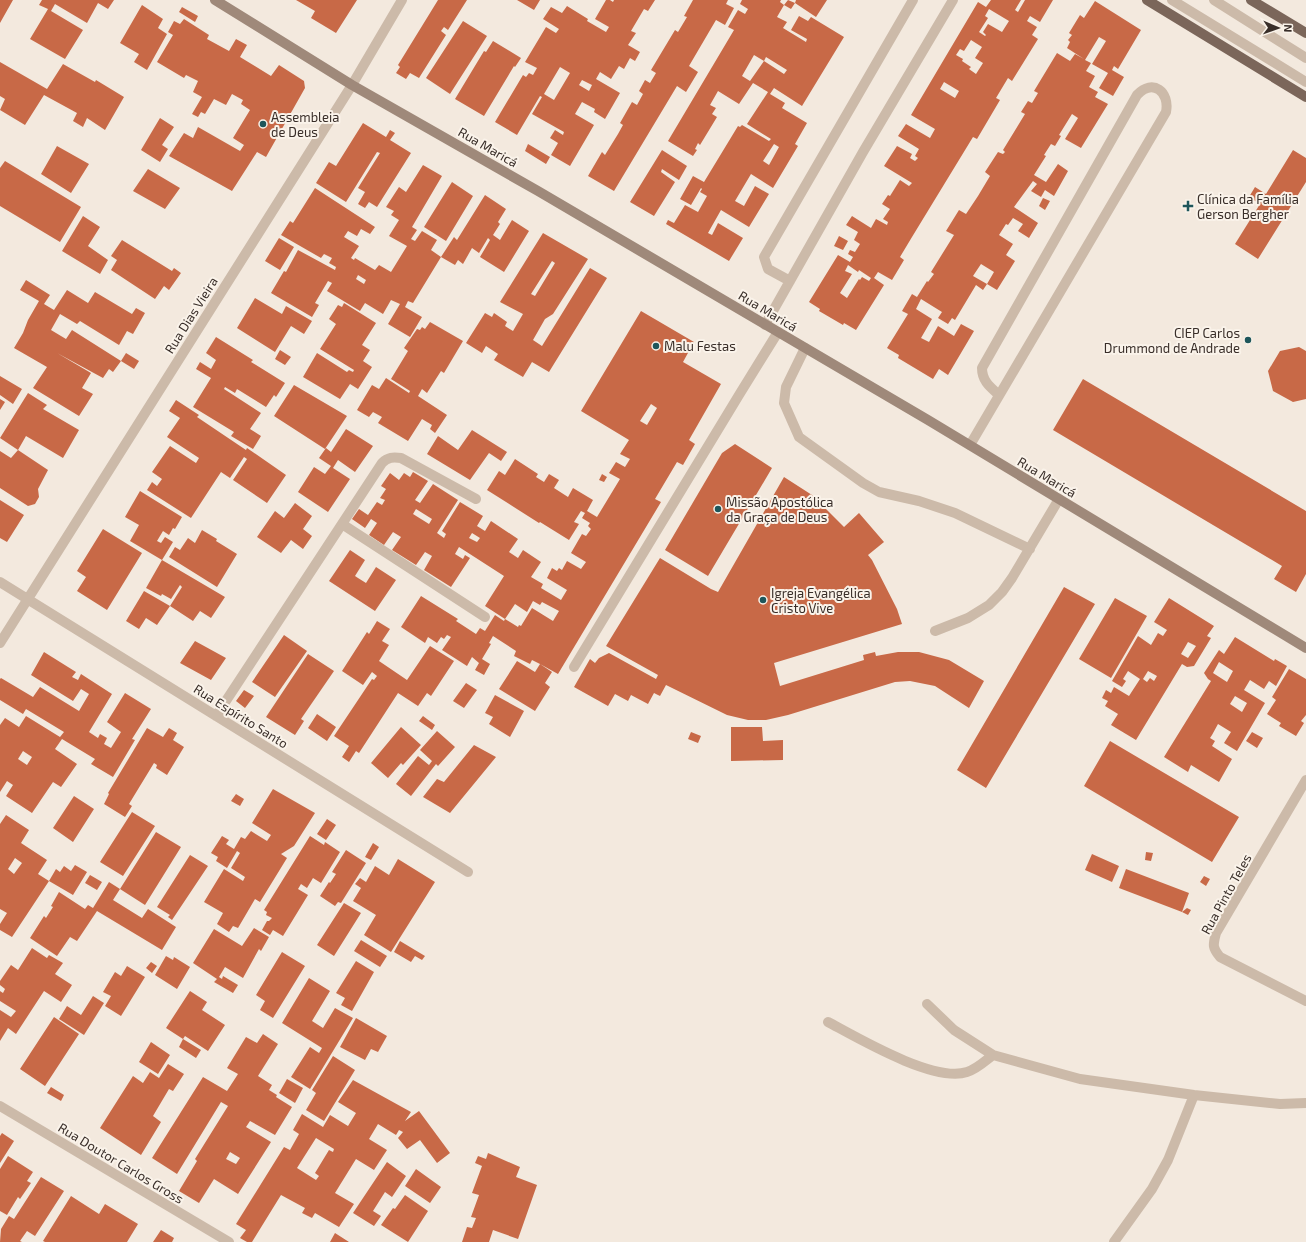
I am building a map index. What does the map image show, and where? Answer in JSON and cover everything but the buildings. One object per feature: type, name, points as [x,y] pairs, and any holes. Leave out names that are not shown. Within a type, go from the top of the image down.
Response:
[{"type":"main road","points":[[1147,0],[1306,97]]},
{"type":"main road","points":[[1251,0],[1306,33]]},
{"type":"street","name":"Rua Maricá","points":[[215,0],[352,85],[538,191],[970,445],[1306,648]]},
{"type":"street","name":"Rua Dias Vieira","points":[[0,643],[352,85],[402,0]]},
{"type":"street","points":[[790,281],[768,269],[764,257],[913,0]]},
{"type":"street","points":[[765,325],[863,152],[953,0]]},
{"type":"street","points":[[1172,0],[1306,82]]},
{"type":"street","points":[[1214,0],[1306,58]]},
{"type":"street","points":[[970,445],[1082,252],[1166,112],[1167,100],[1158,88],[1146,88],[1137,95],[982,368],[983,378],[999,394]]},
{"type":"street","points":[[574,667],[738,395],[778,332]]},
{"type":"street","points":[[805,348],[786,387],[784,403],[799,437],[863,483],[879,492],[919,501],[955,513],[1030,548]]},
{"type":"street","points":[[216,716],[382,463],[388,458],[401,458],[476,499]]},
{"type":"street","points":[[935,631],[968,618],[989,605],[1002,592],[1012,578],[1059,499]]},
{"type":"street","points":[[342,524],[485,618]]},
{"type":"street","name":"Rua Espírito Santo","points":[[0,582],[468,872]]},
{"type":"street","name":"Rua Pinto Teles","points":[[1306,780],[1216,933],[1213,945],[1220,957],[1306,1001]]},
{"type":"street","points":[[927,1004],[954,1030],[993,1055],[1080,1079],[1194,1095],[1280,1104],[1306,1103]]},
{"type":"street","points":[[828,1022],[877,1049],[924,1069],[954,1074],[966,1072],[978,1067],[993,1055]]},
{"type":"street","points":[[1114,1242],[1152,1189],[1168,1160],[1194,1095]]},
{"type":"street","name":"Rua Doutor Carlos Gross","points":[[0,1106],[230,1242]]},
{"type":"place","name":"Assembleia de Deus","points":[[263,124]]},
{"type":"place","name":"Clínica da Família Gerson Bergher","points":[[1188,206]]},
{"type":"place","name":"CIEP Carlos Drummond de Andrade","points":[[1248,340]]},
{"type":"place","name":"Malu Festas","points":[[656,346]]},
{"type":"place","name":"Missão Apostólica da Graça de Deus","points":[[718,509]]},
{"type":"place","name":"Igreja Evangélica Cristo Vive","points":[[763,600]]}]
